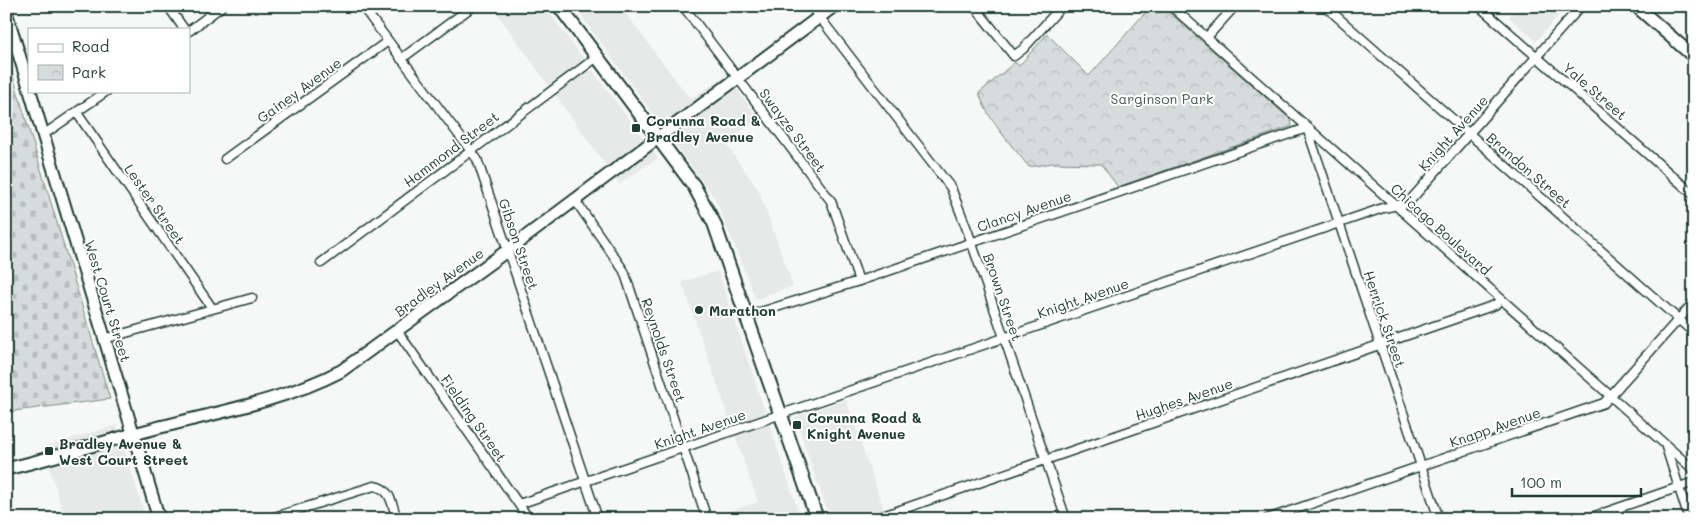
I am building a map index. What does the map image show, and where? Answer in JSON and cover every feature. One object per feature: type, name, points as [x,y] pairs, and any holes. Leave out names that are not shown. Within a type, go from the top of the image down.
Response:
[{"type":"main road","points":[[559,6],[694,186],[714,223],[748,316],[817,519]]},
{"type":"street","points":[[168,6],[183,28]]},
{"type":"street","points":[[190,30],[222,6]]},
{"type":"street","name":"Gibson Street","points":[[362,6],[477,159],[598,519]]},
{"type":"street","points":[[401,59],[474,6]]},
{"type":"street","name":"Swayze Street","points":[[683,6],[831,200],[859,281]]},
{"type":"street","name":"Brown Street","points":[[811,6],[950,188],[971,242],[1066,519]]},
{"type":"street","name":"Bradley Avenue","points":[[6,470],[133,434],[293,393],[317,384],[350,366],[834,6]]},
{"type":"street","points":[[974,6],[1014,56],[1023,49],[1062,6]]},
{"type":"street","name":"Chicago Boulevard","points":[[1172,6],[1694,470]]},
{"type":"street","points":[[1207,37],[1235,6]]},
{"type":"street","name":"Brandon Street","points":[[1325,6],[1694,333]]},
{"type":"street","name":"Yale Street","points":[[1479,6],[1694,195]]},
{"type":"street","name":"Knight Avenue","points":[[519,504],[1339,224],[1408,203],[1581,6]]},
{"type":"street","points":[[1636,6],[1694,57]]},
{"type":"street","points":[[6,12],[28,83]]},
{"type":"street","name":"Gainey Avenue","points":[[225,159],[388,41]]},
{"type":"street","name":"Hammond Street","points":[[321,263],[597,57]]},
{"type":"street","name":"West Court Street","points":[[30,92],[159,519]]},
{"type":"street","points":[[43,135],[106,92]]},
{"type":"street","name":"Lester Street","points":[[77,113],[212,308]]},
{"type":"street","name":"Clancy Avenue","points":[[748,316],[859,281],[1308,128]]},
{"type":"street","name":"Herrick Street","points":[[1308,128],[1439,519]]},
{"type":"street","name":"Reynolds Street","points":[[575,200],[624,271],[707,519]]},
{"type":"street","points":[[104,339],[252,298]]},
{"type":"street","name":"Hughes Avenue","points":[[874,519],[1495,305],[1501,299]]},
{"type":"street","name":"Knapp Avenue","points":[[1266,519],[1604,403],[1694,302]]},
{"type":"street","name":"Fielding Street","points":[[398,332],[529,519]]},
{"type":"street","points":[[1666,445],[1689,519]]},
{"type":"street","points":[[1586,519],[1694,482]]},
{"type":"street","points":[[268,519],[374,486],[382,487],[387,492],[397,519]]},
{"type":"shaded area","points":[[492,6],[544,6],[658,158],[619,184]]},
{"type":"shaded area","points":[[574,6],[620,6],[690,99],[727,76],[758,118],[726,144],[759,191],[793,286],[756,299],[716,200]]},
{"type":"shaded area","points":[[1518,6],[1567,6],[1536,41],[1509,17]]},
{"type":"shaded area","points":[[718,271],[801,519],[706,519],[758,502],[682,282]]},
{"type":"shaded area","points":[[846,400],[887,519],[830,519],[795,417]]},
{"type":"shaded area","points":[[117,425],[146,519],[65,519],[43,447]]},
{"type":"green space","name":"Sarginson Park","points":[[1151,6],[1162,6],[1291,120],[1292,126],[1118,187],[1101,164],[1052,163],[1029,167],[994,123],[979,93],[1015,62],[1019,66],[1047,34],[1089,76]]},
{"type":"green space","points":[[6,53],[110,399],[6,412]]},
{"type":"place","name":"Corunna Road & Bradley Avenue","points":[[636,128]]},
{"type":"place","name":"Marathon","points":[[699,310]]},
{"type":"place","name":"Corunna Road & Knight Avenue","points":[[797,425]]},
{"type":"place","name":"Bradley Avenue & West Court Street","points":[[49,451]]}]
